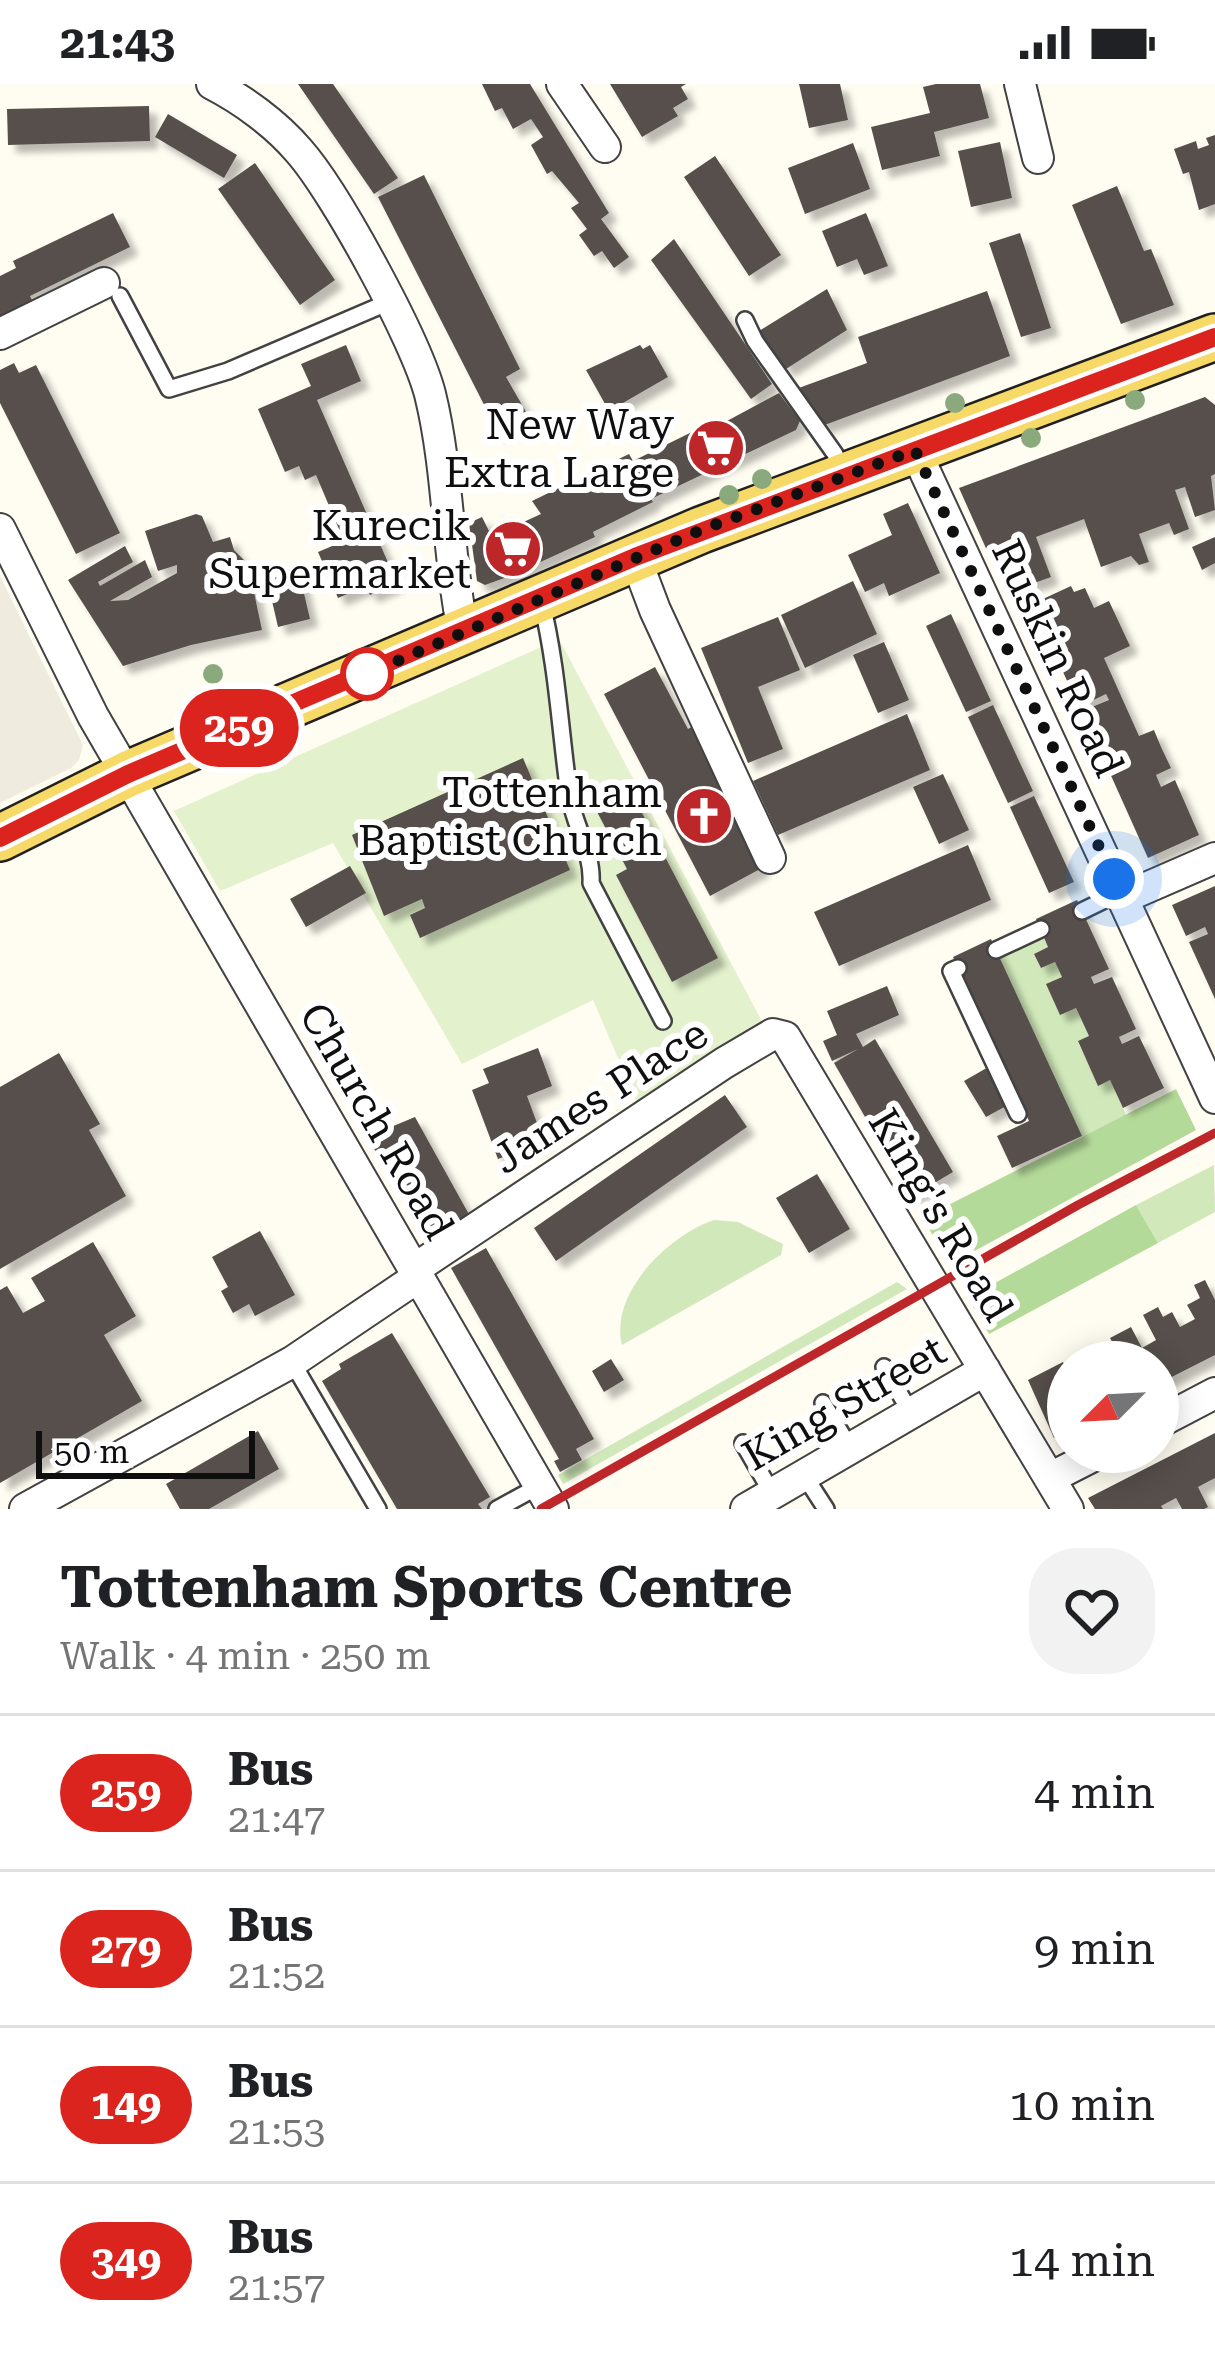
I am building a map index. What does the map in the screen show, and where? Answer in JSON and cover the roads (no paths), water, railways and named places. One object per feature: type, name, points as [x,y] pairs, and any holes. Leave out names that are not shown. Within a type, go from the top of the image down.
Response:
[{"type":"main road","points":[[0,838],[128,774],[635,557],[1215,337]]},
{"type":"street","points":[[212,84],[263,118],[301,153],[388,302],[431,400],[464,631]]},
{"type":"street","points":[[562,84],[605,147]]},
{"type":"street","points":[[1019,84],[1039,158]]},
{"type":"street","points":[[0,334],[112,290]]},
{"type":"street","name":"Ruskin Road","points":[[915,450],[1215,1098]]},
{"type":"street","name":"Church Road","points":[[0,529],[93,716],[546,1497]]},
{"type":"street","points":[[635,557],[770,858]]},
{"type":"street","points":[[1122,895],[1215,857]]},
{"type":"street","name":"James Place","points":[[25,1509],[74,1497],[292,1361],[773,1034]]},
{"type":"street","name":"King's Road","points":[[773,1034],[785,1037],[1068,1509]]},
{"type":"street","name":"King Street","points":[[759,1501],[985,1370]]},
{"type":"street","points":[[1179,1412],[1215,1393]]},
{"type":"street","points":[[1050,1478],[1060,1473]]},
{"type":"lane","points":[[112,290],[169,389],[227,371],[388,302]]},
{"type":"lane","points":[[745,320],[835,454],[844,476]]},
{"type":"lane","points":[[540,598],[551,644],[569,794],[577,831],[592,862],[591,883],[663,1021]]},
{"type":"lane","points":[[1082,910],[1122,895]]},
{"type":"lane","points":[[996,950],[1040,929]]},
{"type":"lane","points":[[958,968],[951,971],[1018,1114]]},
{"type":"lane","points":[[292,1361],[378,1509]]},
{"type":"lane","points":[[884,1367],[911,1413]]},
{"type":"lane","points":[[823,1403],[850,1448]]},
{"type":"lane","points":[[743,1442],[759,1501]]},
{"type":"lane","points":[[804,1474],[826,1509]]},
{"type":"lane","points":[[497,1509],[546,1497]]},
{"type":"railway","points":[[541,1509],[1078,1205],[1215,1133]]},
{"type":"place","name":"New Way Extra Large","points":[[716,448]]},
{"type":"place","name":"Kurecik Supermarket","points":[[513,549]]},
{"type":"place","name":"Tottenham Baptist Church","points":[[704,816]]}]
